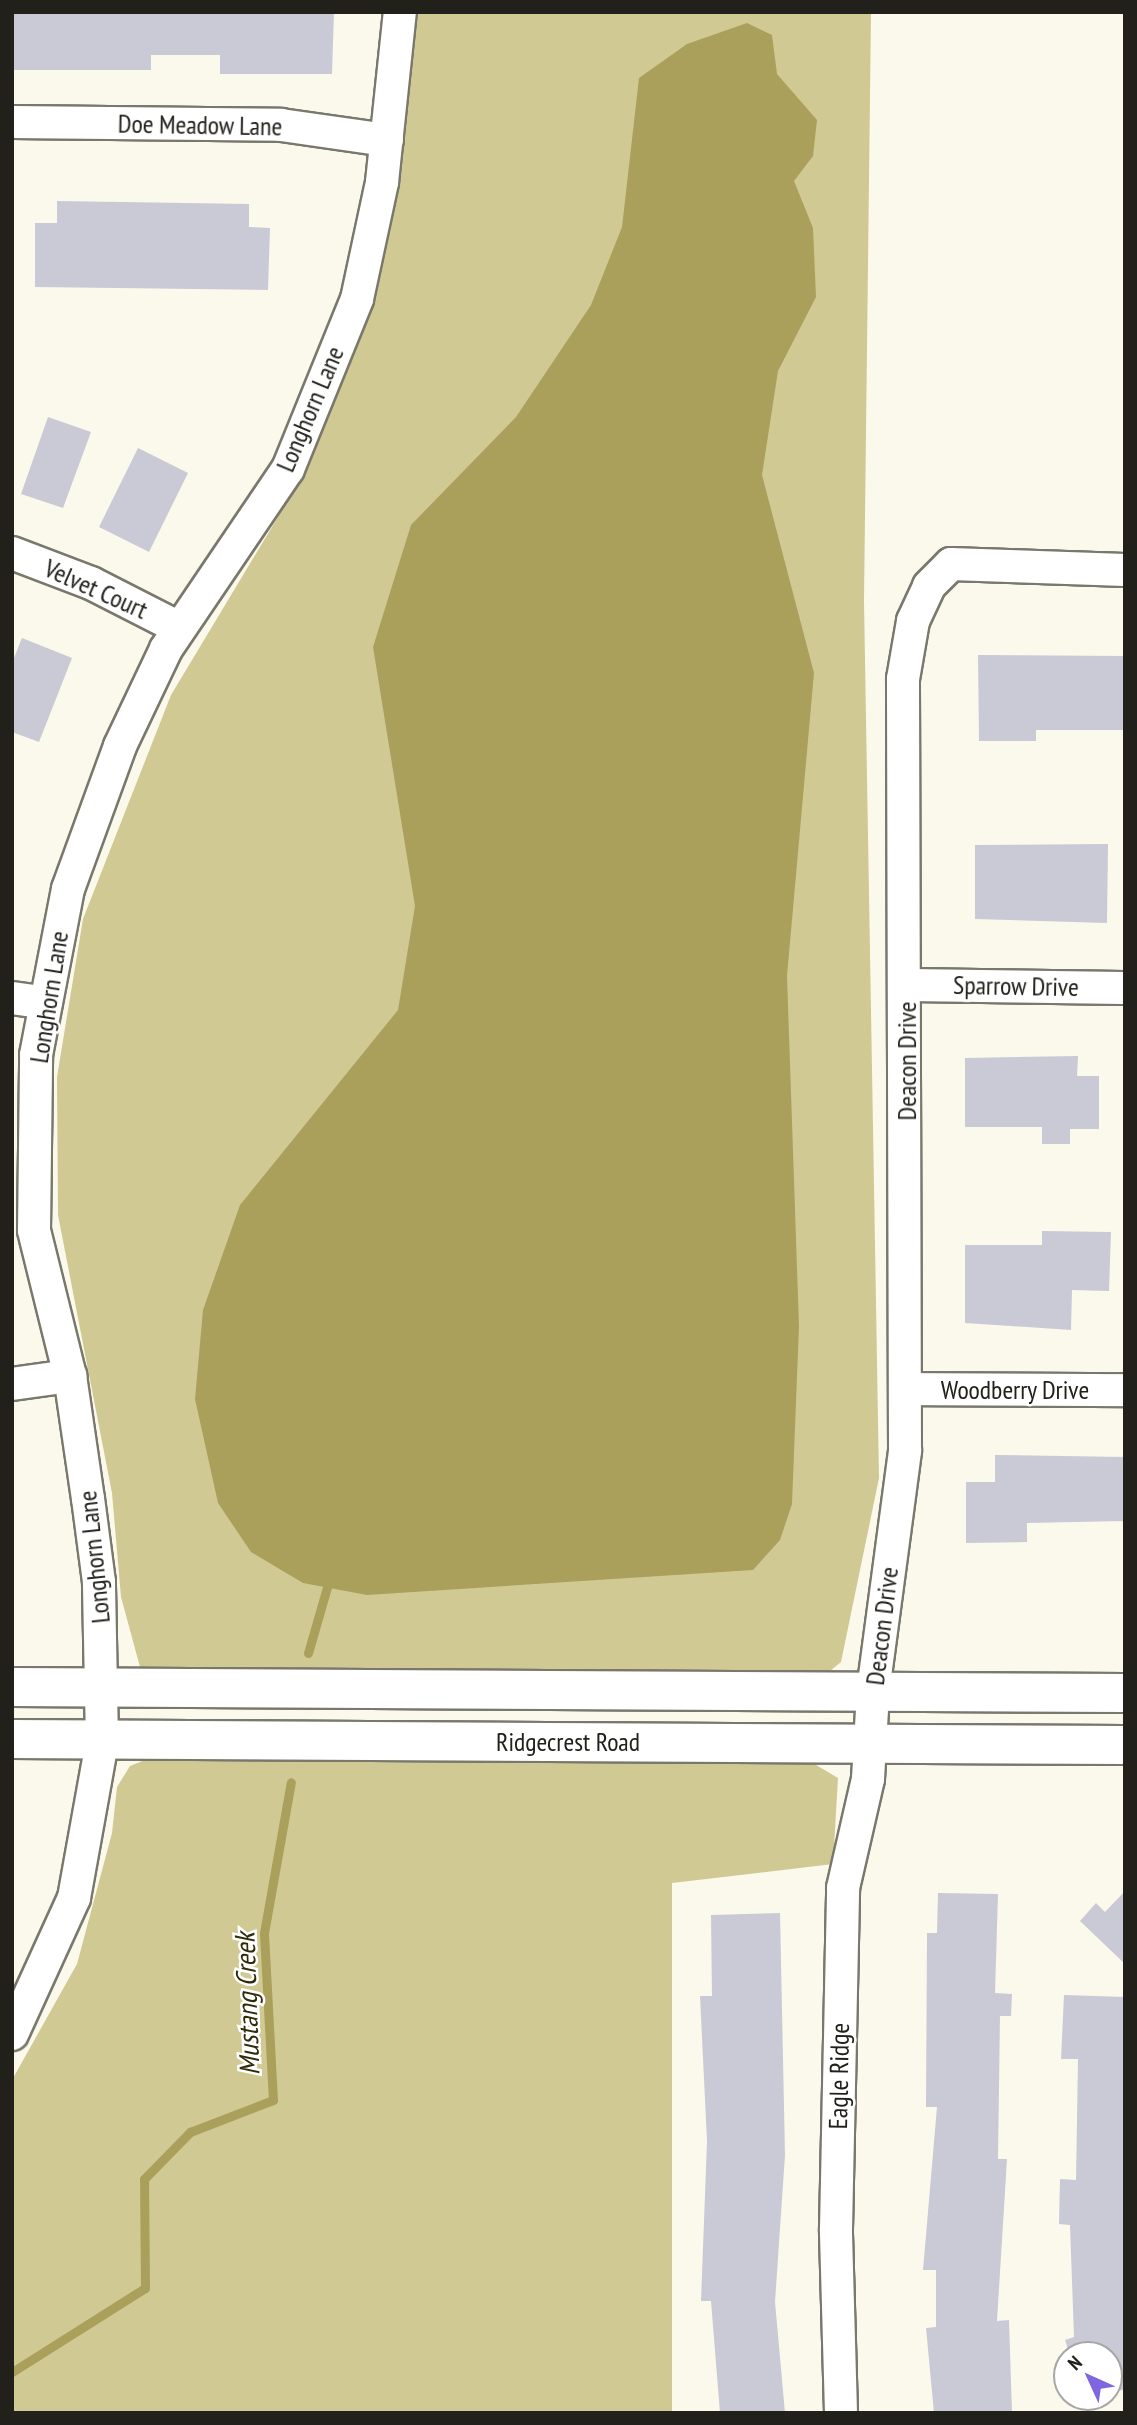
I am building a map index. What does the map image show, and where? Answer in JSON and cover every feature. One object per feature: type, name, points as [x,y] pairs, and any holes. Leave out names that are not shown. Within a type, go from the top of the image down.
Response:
[{"type":"main road","name":"Ridgecrest Road","points":[[12,1687],[1125,1693]]},
{"type":"main road","name":"Ridgecrest Road","points":[[12,1739],[102,1742],[1125,1745]]},
{"type":"street","name":"Longhorn Lane","points":[[15,2022],[61,1935],[83,1868],[102,1742],[99,1582],[70,1376],[34,1230],[36,1055],[68,889],[120,746],[179,628],[288,468],[357,299],[387,140],[400,12]]},
{"type":"street","name":"Doe Meadow Lane","points":[[12,122],[281,125],[387,140]]},
{"type":"street","name":"Velvet Court","points":[[12,553],[91,583],[179,628]]},
{"type":"street","name":"Deacon Drive","points":[[872,1743],[873,1691],[905,1451],[908,985],[904,679],[913,621],[929,586],[951,564],[1125,570]]},
{"type":"street","name":"Sparrow Drive","points":[[908,985],[1125,988]]},
{"type":"street","points":[[12,998],[46,1003]]},
{"type":"street","points":[[12,1384],[70,1376]]},
{"type":"street","name":"Woodberry Drive","points":[[905,1389],[1125,1390]]},
{"type":"street","name":"Eagle Ridge","points":[[841,2413],[836,2229],[843,1888],[872,1743]]},
{"type":"shaded area","points":[[418,12],[871,12],[864,601],[879,1478],[841,1662],[825,1675],[158,1675],[140,1667],[121,1597],[112,1493],[58,1215],[57,1077],[83,919],[171,695],[299,482],[351,354],[388,232]]},
{"type":"shaded area","points":[[747,23],[772,35],[777,74],[817,120],[813,156],[794,181],[813,228],[816,297],[778,371],[762,475],[814,673],[787,976],[799,1326],[792,1504],[780,1540],[753,1570],[367,1595],[303,1583],[251,1552],[218,1503],[195,1399],[203,1310],[240,1205],[398,1010],[415,906],[373,647],[411,525],[516,417],[591,305],[622,227],[639,78],[687,44]]},
{"type":"shaded area","points":[[155,1756],[806,1759],[838,1778],[833,1864],[672,1883],[672,2413],[12,2413],[12,2080],[77,1964],[112,1833],[117,1787],[130,1766]]},
{"type":"building","points":[[12,12],[334,12],[332,74],[220,74],[220,55],[151,55],[151,70],[12,70]]},
{"type":"building","points":[[57,201],[249,204],[249,227],[270,228],[268,290],[35,287],[35,223],[57,223]]},
{"type":"building","points":[[48,417],[91,432],[63,508],[21,494]]},
{"type":"building","points":[[138,448],[188,473],[149,552],[99,527]]},
{"type":"building","points":[[22,638],[72,658],[39,742],[12,732],[12,663]]},
{"type":"building","points":[[978,655],[1125,656],[1125,730],[1036,730],[1036,741],[979,741]]},
{"type":"building","points":[[1108,844],[1107,923],[975,919],[975,845]]},
{"type":"building","points":[[1078,1056],[1077,1076],[1099,1076],[1099,1129],[1070,1129],[1070,1144],[1042,1144],[1042,1127],[965,1127],[965,1058]]},
{"type":"building","points":[[1042,1231],[1111,1232],[1109,1291],[1072,1290],[1071,1330],[965,1323],[965,1245],[1042,1245]]},
{"type":"building","points":[[995,1455],[1125,1457],[1125,1521],[1027,1523],[1027,1542],[966,1543],[966,1482],[995,1482]]},
{"type":"building","points":[[1125,1891],[1125,1964],[1080,1921],[1096,1903],[1105,1912]]},
{"type":"building","points":[[938,1893],[998,1894],[995,1993],[1012,1994],[1011,2016],[1000,2016],[998,2159],[1007,2159],[997,2321],[1009,2320],[1012,2413],[934,2413],[926,2328],[936,2327],[936,2270],[923,2270],[937,2107],[926,2107],[927,1933],[937,1933]]},
{"type":"building","points":[[780,1913],[785,2155],[775,2302],[785,2413],[720,2413],[711,2301],[701,2301],[707,2141],[700,1996],[712,1996],[711,1915]]},
{"type":"building","points":[[1064,1995],[1125,1997],[1123,2390],[1123,2341],[1065,2340],[1074,2337],[1070,2225],[1059,2224],[1060,2179],[1076,2180],[1078,2059],[1061,2059]]},
{"type":"waterway","name":"Mustang Creek","points":[[308,1653],[327,1587]]},
{"type":"waterway","name":"Mustang Creek","points":[[12,2372],[145,2288],[144,2179],[190,2132],[273,2100],[264,1933],[291,1782]]}]
